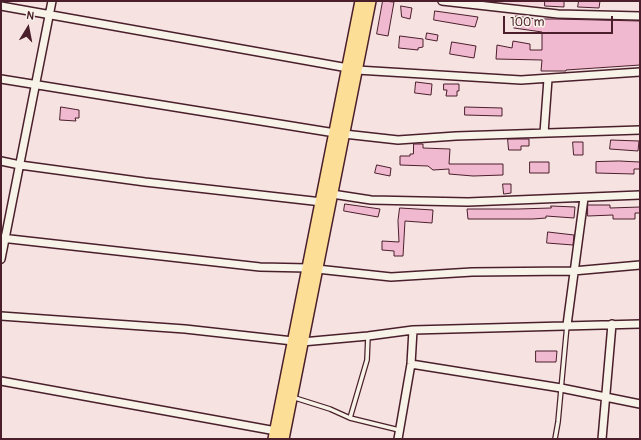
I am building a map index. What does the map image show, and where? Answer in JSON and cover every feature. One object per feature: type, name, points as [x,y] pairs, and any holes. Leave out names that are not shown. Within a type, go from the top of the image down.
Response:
[{"type":"main road","points":[[353,69],[362,1]]},
{"type":"main road","points":[[313,269],[322,202],[331,174],[353,69],[370,1]]},
{"type":"main road","points":[[278,436],[313,269],[332,194],[331,174]]},
{"type":"main road","points":[[278,436],[291,397],[298,342]]},
{"type":"street","points":[[1,258],[3,238],[20,165],[52,1]]},
{"type":"street","points":[[442,1],[558,14],[640,16]]},
{"type":"street","points":[[1,6],[353,69],[521,80],[640,72]]},
{"type":"street","points":[[544,133],[548,78]]},
{"type":"street","points":[[1,79],[36,86],[340,134],[398,140],[640,130]]},
{"type":"street","points":[[1,161],[20,165],[145,182],[322,202]]},
{"type":"street","points":[[332,194],[371,200],[468,202],[640,195]]},
{"type":"street","points":[[567,325],[584,198]]},
{"type":"street","points":[[3,238],[260,267],[313,269],[392,277],[472,272],[574,271],[640,265]]},
{"type":"street","points":[[1,316],[185,329],[298,342],[368,336],[413,330],[640,324]]},
{"type":"street","points":[[602,439],[612,324]]},
{"type":"street","points":[[398,439],[411,364],[413,330]]},
{"type":"street","points":[[411,364],[561,388],[640,404]]},
{"type":"street","points":[[1,381],[278,436]]},
{"type":"lane","points":[[555,439],[558,422],[567,325]]},
{"type":"lane","points":[[350,418],[367,360],[368,336]]},
{"type":"lane","points":[[291,397],[330,409],[350,418],[399,430]]},
{"type":"shaded area","points":[[488,1],[545,1],[544,6]]},
{"type":"building","points":[[383,1],[394,2],[388,36],[377,34]]},
{"type":"building","points":[[545,1],[564,1],[564,7],[545,6]]},
{"type":"building","points":[[579,1],[600,1],[599,8],[578,7]]},
{"type":"building","points":[[401,6],[412,8],[410,19],[402,17]]},
{"type":"building","points":[[435,11],[478,17],[475,27],[434,20]]},
{"type":"building","points":[[516,16],[542,20],[640,21],[640,65],[566,71],[541,71],[542,60],[496,59],[497,45],[512,48],[513,41],[530,44],[530,50],[542,50],[542,32],[514,28]]},
{"type":"building","points":[[427,33],[438,35],[437,41],[426,39]]},
{"type":"building","points":[[400,36],[423,39],[423,47],[418,48],[418,50],[399,48]]},
{"type":"building","points":[[452,42],[476,46],[474,58],[450,54]]},
{"type":"building","points":[[416,82],[432,84],[431,95],[415,93]]},
{"type":"building","points":[[444,84],[459,84],[457,96],[446,96],[447,90],[444,90]]},
{"type":"building","points":[[61,107],[79,110],[79,118],[75,118],[76,121],[60,120]]},
{"type":"building","points":[[465,107],[502,108],[502,116],[465,115]]},
{"type":"building","points":[[508,139],[529,139],[529,146],[521,146],[521,150],[509,150]]},
{"type":"building","points":[[611,140],[639,141],[638,151],[610,149]]},
{"type":"building","points":[[573,142],[583,142],[583,155],[574,155]]},
{"type":"building","points":[[414,144],[423,144],[423,148],[450,149],[449,164],[503,164],[503,175],[473,176],[449,174],[449,169],[433,170],[428,166],[400,165],[400,156],[410,156],[410,154],[413,154]]},
{"type":"building","points":[[530,162],[549,162],[549,173],[530,173]]},
{"type":"building","points":[[596,162],[640,162],[640,169],[634,169],[634,174],[596,173]]},
{"type":"building","points":[[377,165],[391,168],[390,176],[375,173]]},
{"type":"building","points":[[503,184],[511,184],[511,193],[504,194]]},
{"type":"building","points":[[345,204],[380,209],[378,217],[344,211]]},
{"type":"building","points":[[588,205],[610,205],[610,208],[640,207],[640,213],[635,213],[635,219],[613,219],[613,215],[588,216]]},
{"type":"building","points":[[551,206],[575,207],[574,218],[546,216],[546,218],[533,219],[468,219],[467,209],[551,208]]},
{"type":"building","points":[[400,208],[433,210],[432,223],[405,221],[403,256],[394,256],[394,251],[382,250],[382,241],[399,242],[398,221]]},
{"type":"building","points":[[548,232],[574,235],[573,245],[547,243]]},
{"type":"building","points":[[536,351],[557,351],[556,362],[536,362]]}]
